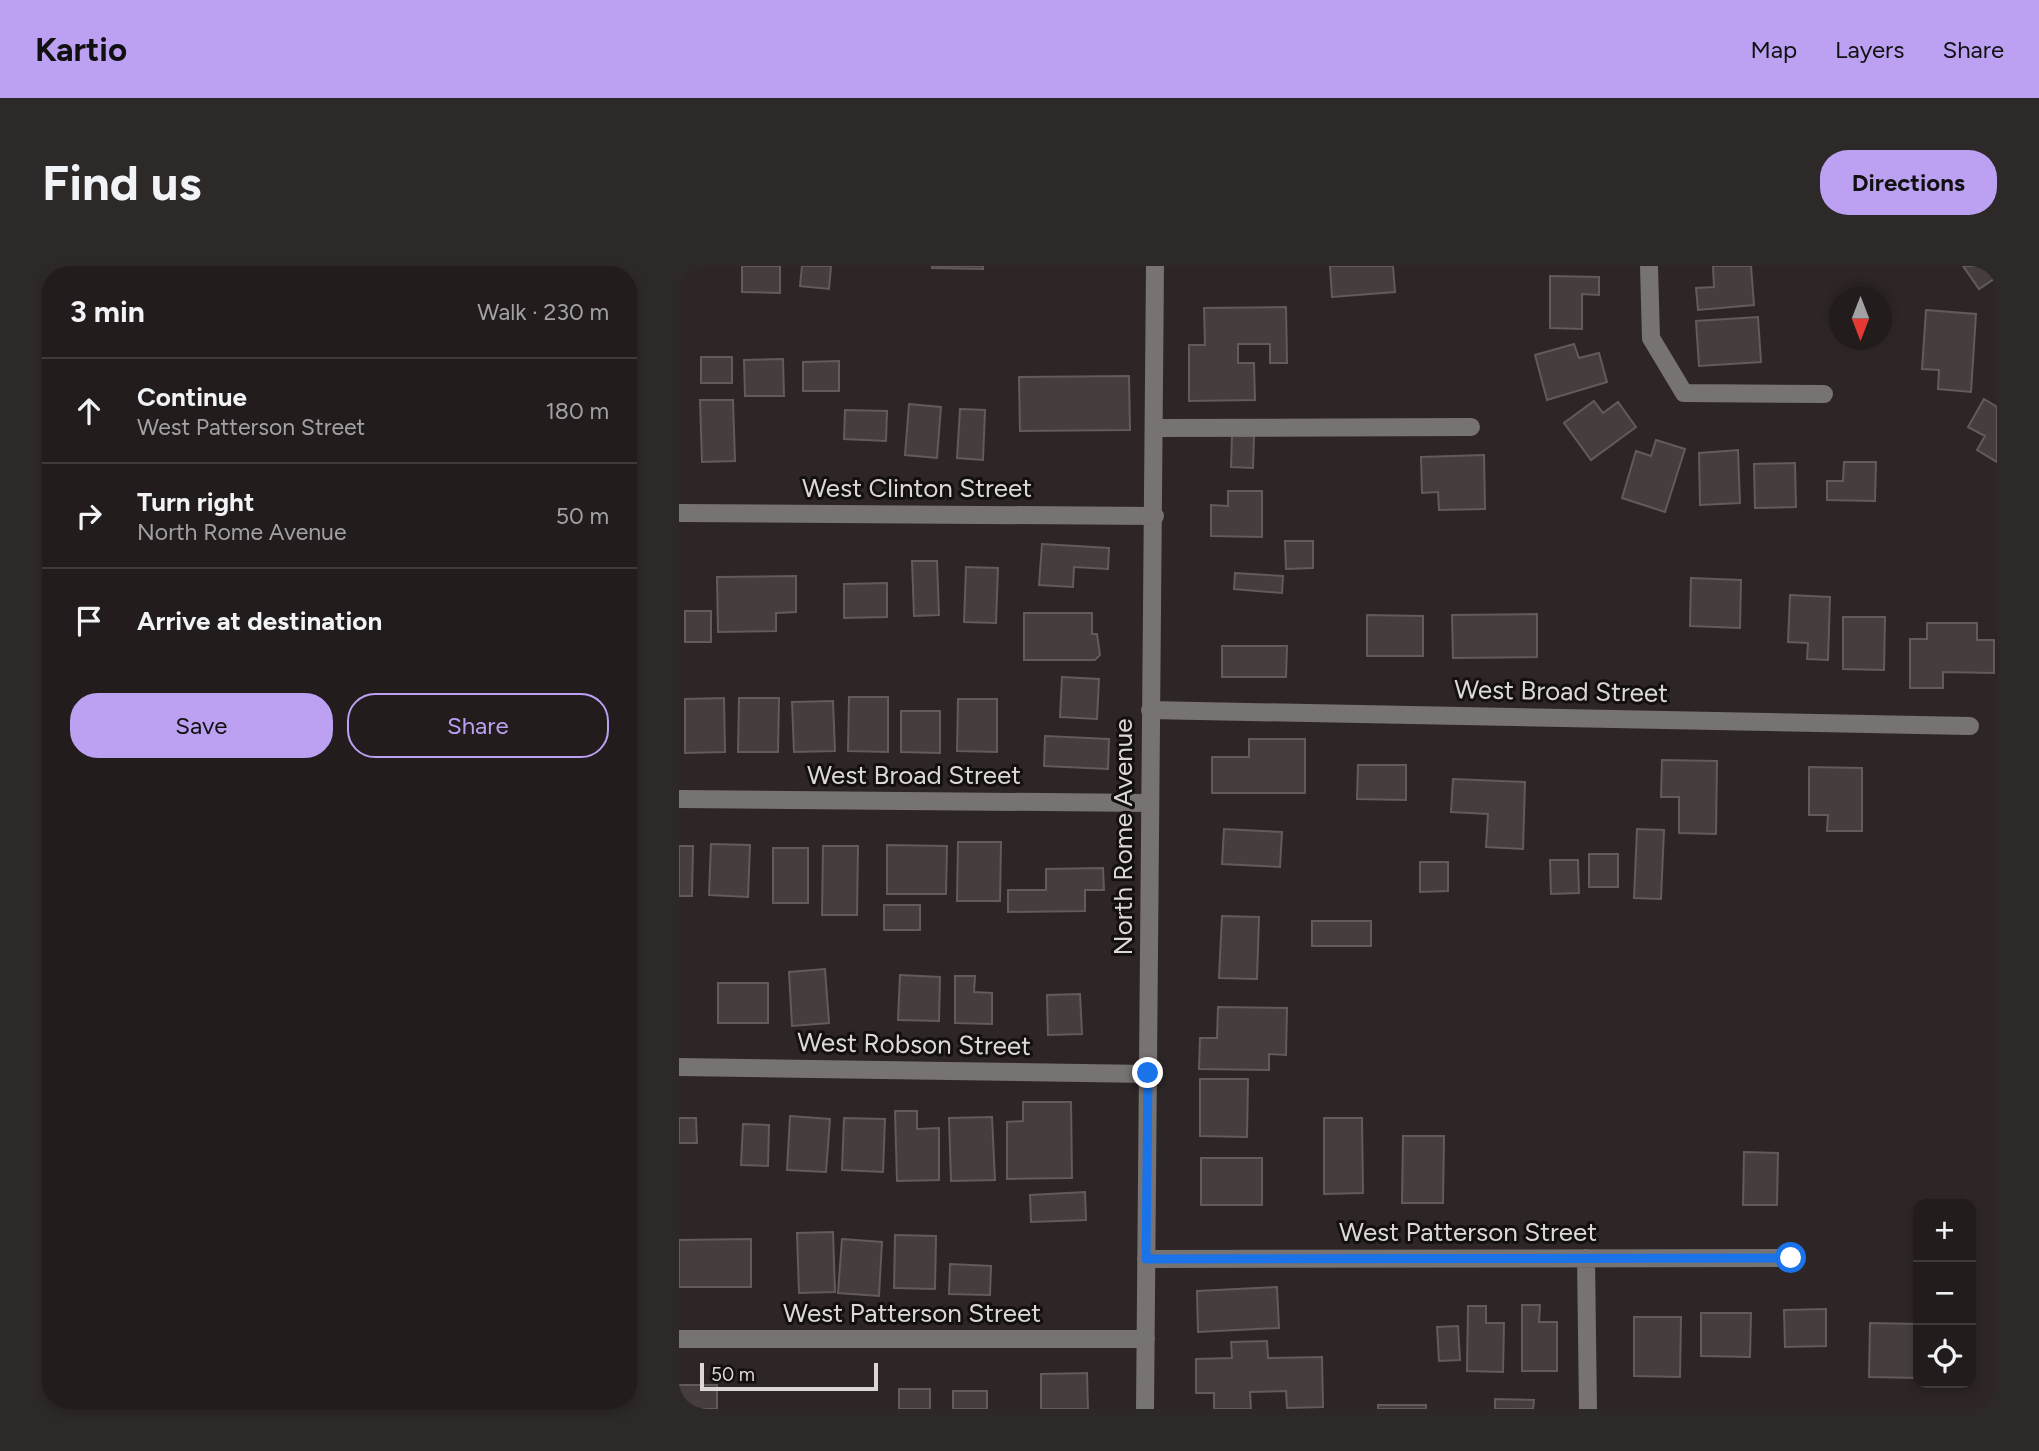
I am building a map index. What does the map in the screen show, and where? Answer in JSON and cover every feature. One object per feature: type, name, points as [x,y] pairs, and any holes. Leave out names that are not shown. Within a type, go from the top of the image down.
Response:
[{"type":"street","name":"North Rome Avenue","points":[[1145,1409],[1150,710],[1155,516],[1155,266]]},
{"type":"street","points":[[1649,266],[1651,338],[1684,393],[1824,394]]},
{"type":"street","points":[[1155,428],[1471,427]]},
{"type":"street","name":"West Clinton Street","points":[[679,513],[1155,516]]},
{"type":"street","name":"West Broad Street","points":[[1150,710],[1970,726]]},
{"type":"street","name":"West Broad Street","points":[[679,799],[1149,803]]},
{"type":"street","name":"West Robson Street","points":[[679,1067],[1148,1073]]},
{"type":"street","points":[[1586,1258],[1588,1409]]},
{"type":"street","name":"West Patterson Street","points":[[1146,1259],[1791,1258]]},
{"type":"street","name":"West Patterson Street","points":[[679,1339],[1146,1339]]},
{"type":"building","points":[[742,266],[780,266],[780,293],[742,292]]},
{"type":"building","points":[[802,266],[831,266],[829,289],[800,286]]},
{"type":"building","points":[[983,266],[983,269],[932,268]]},
{"type":"building","points":[[1330,266],[1393,266],[1395,292],[1332,297]]},
{"type":"building","points":[[1713,266],[1751,266],[1754,305],[1698,310],[1696,288],[1714,287]]},
{"type":"building","points":[[1963,266],[1997,266],[1997,277],[1979,289]]},
{"type":"building","points":[[1550,276],[1599,277],[1599,295],[1582,294],[1582,329],[1550,328]]},
{"type":"building","points":[[1286,307],[1287,363],[1270,363],[1270,344],[1238,344],[1238,363],[1254,363],[1255,400],[1189,401],[1189,345],[1205,345],[1204,308]]},
{"type":"building","points":[[1926,310],[1976,314],[1971,392],[1938,389],[1939,370],[1922,369]]},
{"type":"building","points":[[1758,317],[1761,362],[1699,366],[1696,321]]},
{"type":"building","points":[[1574,344],[1579,358],[1599,353],[1607,382],[1547,400],[1535,355]]},
{"type":"building","points":[[701,357],[732,357],[732,383],[701,383]]},
{"type":"building","points":[[783,359],[784,396],[745,396],[744,360]]},
{"type":"building","points":[[839,361],[839,391],[803,391],[803,362]]},
{"type":"building","points":[[1129,376],[1130,430],[1020,431],[1019,377]]},
{"type":"building","points":[[1984,399],[1997,407],[1997,462],[1977,450],[1985,436],[1968,427]]},
{"type":"building","points":[[700,400],[733,400],[735,461],[702,462]]},
{"type":"building","points":[[1594,401],[1603,413],[1618,402],[1636,427],[1591,460],[1564,423]]},
{"type":"building","points":[[909,404],[941,407],[937,458],[905,455]]},
{"type":"building","points":[[960,409],[985,410],[983,460],[957,458]]},
{"type":"building","points":[[845,410],[887,411],[886,441],[844,439]]},
{"type":"building","points":[[1232,435],[1254,436],[1253,468],[1231,467]]},
{"type":"building","points":[[1656,440],[1685,449],[1665,512],[1622,498],[1636,451],[1651,456]]},
{"type":"building","points":[[1738,450],[1740,503],[1700,505],[1699,453]]},
{"type":"building","points":[[1484,455],[1485,509],[1439,510],[1438,492],[1422,493],[1421,457]]},
{"type":"building","points":[[1844,462],[1876,462],[1875,501],[1827,500],[1827,481],[1843,481]]},
{"type":"building","points":[[1795,463],[1796,507],[1755,508],[1754,464]]},
{"type":"building","points":[[1228,491],[1262,491],[1262,537],[1211,536],[1211,505],[1228,506]]},
{"type":"building","points":[[1285,541],[1313,541],[1313,568],[1286,569]]},
{"type":"building","points":[[1042,544],[1109,548],[1108,569],[1074,567],[1073,587],[1039,585]]},
{"type":"building","points":[[912,561],[937,561],[939,615],[914,616]]},
{"type":"building","points":[[966,567],[998,568],[996,623],[964,622]]},
{"type":"building","points":[[1235,573],[1283,576],[1282,593],[1234,589]]},
{"type":"building","points":[[796,576],[796,612],[776,613],[776,631],[718,632],[717,577]]},
{"type":"building","points":[[1691,578],[1741,580],[1740,628],[1690,626]]},
{"type":"building","points":[[887,583],[887,617],[844,618],[844,584]]},
{"type":"building","points":[[1790,595],[1830,597],[1828,660],[1807,659],[1808,643],[1788,642]]},
{"type":"building","points":[[685,611],[711,611],[711,642],[685,642]]},
{"type":"building","points":[[1024,613],[1092,613],[1092,634],[1097,634],[1100,655],[1095,660],[1024,660]]},
{"type":"building","points":[[1537,614],[1537,657],[1453,658],[1452,615]]},
{"type":"building","points":[[1367,615],[1423,616],[1423,656],[1367,656]]},
{"type":"building","points":[[1843,617],[1885,617],[1884,670],[1843,669]]},
{"type":"building","points":[[1927,623],[1977,623],[1977,640],[1994,640],[1994,673],[1943,672],[1943,688],[1910,688],[1910,639],[1927,639]]},
{"type":"building","points":[[1222,646],[1287,646],[1286,677],[1222,677]]},
{"type":"building","points":[[1062,677],[1099,679],[1097,719],[1060,717]]},
{"type":"building","points":[[849,697],[888,697],[888,752],[848,751]]},
{"type":"building","points":[[724,698],[725,752],[685,753],[685,699]]},
{"type":"building","points":[[739,698],[779,698],[778,752],[738,752]]},
{"type":"building","points":[[958,699],[997,699],[997,752],[957,751]]},
{"type":"building","points":[[833,701],[835,751],[794,752],[792,702]]},
{"type":"building","points":[[901,711],[940,711],[940,753],[901,752]]},
{"type":"building","points":[[1045,736],[1109,739],[1108,769],[1044,766]]},
{"type":"building","points":[[1249,739],[1305,739],[1305,793],[1212,793],[1212,757],[1249,757]]},
{"type":"building","points":[[1662,760],[1717,761],[1716,834],[1679,833],[1679,797],[1661,797]]},
{"type":"building","points":[[1358,765],[1406,765],[1406,800],[1357,799]]},
{"type":"building","points":[[1809,767],[1862,768],[1862,831],[1827,831],[1828,815],[1809,815]]},
{"type":"building","points":[[1453,779],[1525,782],[1523,849],[1486,847],[1488,814],[1451,812]]},
{"type":"building","points":[[1224,829],[1282,832],[1280,867],[1222,864]]},
{"type":"building","points":[[1637,829],[1664,830],[1661,899],[1634,898]]},
{"type":"building","points":[[958,842],[1001,842],[1000,901],[957,901]]},
{"type":"building","points":[[711,844],[750,845],[748,897],[709,895]]},
{"type":"building","points":[[887,845],[947,846],[946,894],[887,894]]},
{"type":"building","points":[[679,846],[693,846],[692,896],[679,896]]},
{"type":"building","points":[[823,846],[858,846],[857,915],[822,915]]},
{"type":"building","points":[[773,848],[808,848],[808,903],[773,903]]},
{"type":"building","points":[[1589,854],[1618,854],[1618,887],[1589,887]]},
{"type":"building","points":[[1550,860],[1578,860],[1579,893],[1551,894]]},
{"type":"building","points":[[1420,862],[1448,862],[1448,891],[1420,892]]},
{"type":"building","points":[[1103,868],[1104,890],[1085,890],[1085,911],[1008,912],[1008,890],[1046,890],[1046,869]]},
{"type":"building","points":[[884,905],[920,905],[920,930],[884,930]]},
{"type":"building","points":[[1222,916],[1259,917],[1257,979],[1219,978]]},
{"type":"building","points":[[1312,921],[1371,921],[1371,946],[1312,946]]},
{"type":"building","points":[[825,969],[829,1023],[792,1026],[789,972]]},
{"type":"building","points":[[900,975],[940,977],[939,1021],[898,1020]]},
{"type":"building","points":[[955,976],[975,976],[974,992],[992,993],[992,1024],[955,1023]]},
{"type":"building","points":[[718,983],[768,983],[768,1023],[718,1023]]},
{"type":"building","points":[[1080,994],[1082,1034],[1048,1035],[1047,995]]},
{"type":"building","points":[[1218,1007],[1287,1008],[1286,1055],[1269,1054],[1269,1070],[1199,1069],[1200,1038],[1217,1038]]},
{"type":"building","points":[[1200,1079],[1248,1079],[1247,1137],[1200,1136]]},
{"type":"building","points":[[1023,1102],[1071,1102],[1072,1178],[1007,1179],[1007,1122],[1023,1121]]},
{"type":"building","points":[[895,1111],[917,1111],[917,1129],[939,1128],[939,1180],[897,1181]]},
{"type":"building","points":[[790,1116],[830,1119],[826,1172],[787,1170]]},
{"type":"building","points":[[992,1117],[995,1180],[951,1181],[949,1118]]},
{"type":"building","points":[[679,1118],[696,1118],[697,1143],[679,1143]]},
{"type":"building","points":[[844,1118],[885,1119],[883,1172],[842,1170]]},
{"type":"building","points":[[1324,1118],[1362,1118],[1363,1193],[1324,1194]]},
{"type":"building","points":[[743,1124],[769,1125],[768,1166],[741,1165]]},
{"type":"building","points":[[1403,1136],[1444,1136],[1443,1203],[1402,1203]]},
{"type":"building","points":[[1744,1152],[1778,1153],[1777,1205],[1743,1205]]},
{"type":"building","points":[[1201,1158],[1262,1158],[1262,1205],[1201,1205]]},
{"type":"building","points":[[1085,1192],[1086,1220],[1031,1222],[1030,1195]]},
{"type":"building","points":[[833,1232],[835,1292],[799,1293],[797,1233]]},
{"type":"building","points":[[895,1235],[936,1236],[935,1289],[894,1288]]},
{"type":"building","points":[[751,1239],[751,1287],[679,1287],[679,1240]]},
{"type":"building","points":[[842,1239],[882,1242],[879,1296],[838,1293]]},
{"type":"building","points":[[950,1264],[991,1266],[990,1295],[949,1294]]},
{"type":"building","points":[[1277,1287],[1279,1328],[1198,1332],[1197,1291]]},
{"type":"building","points":[[1522,1305],[1540,1305],[1539,1322],[1557,1322],[1557,1371],[1522,1371]]},
{"type":"building","points":[[1468,1306],[1486,1306],[1486,1323],[1504,1323],[1503,1372],[1467,1371]]},
{"type":"building","points":[[1826,1309],[1826,1346],[1785,1347],[1784,1310]]},
{"type":"building","points":[[1701,1313],[1751,1313],[1750,1357],[1701,1356]]},
{"type":"building","points":[[1634,1317],[1681,1317],[1680,1377],[1634,1376]]},
{"type":"building","points":[[1870,1323],[1913,1324],[1913,1378],[1869,1377]]},
{"type":"building","points":[[1458,1326],[1460,1360],[1439,1361],[1437,1327]]},
{"type":"building","points":[[1267,1341],[1268,1358],[1322,1357],[1323,1407],[1287,1408],[1286,1391],[1250,1392],[1251,1409],[1214,1409],[1214,1393],[1196,1393],[1196,1359],[1232,1358],[1231,1342]]},
{"type":"building","points":[[1087,1373],[1088,1409],[1041,1409],[1041,1374]]},
{"type":"building","points":[[679,1385],[717,1385],[717,1409],[679,1409]]},
{"type":"building","points":[[899,1389],[930,1389],[930,1409],[899,1409]]},
{"type":"building","points":[[953,1391],[987,1391],[987,1409],[953,1409]]},
{"type":"building","points":[[1495,1399],[1534,1400],[1533,1409],[1495,1409]]},
{"type":"building","points":[[1378,1405],[1426,1405],[1426,1409],[1378,1409]]},
{"type":"route","points":[[1148,1073],[1146,1259],[1791,1258]]}]
